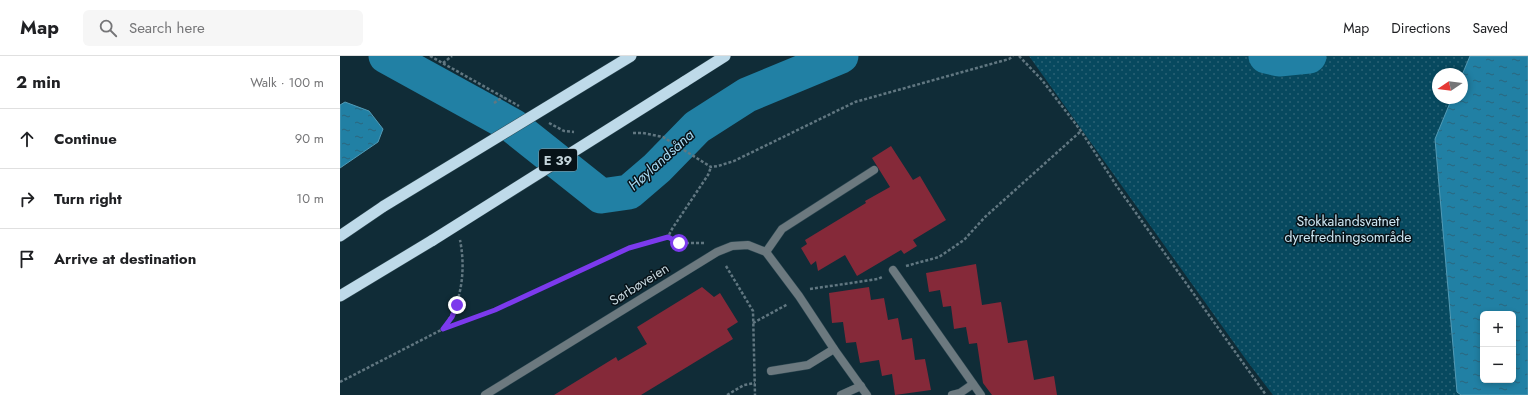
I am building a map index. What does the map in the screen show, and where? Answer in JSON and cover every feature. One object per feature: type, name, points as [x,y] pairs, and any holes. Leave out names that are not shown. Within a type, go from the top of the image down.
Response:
[{"type":"highway","points":[[340,236],[384,206],[631,56]]},
{"type":"highway","name":"E 39","points":[[340,296],[433,240],[725,56]]},
{"type":"street","points":[[867,395],[834,349],[800,296],[766,252],[782,229],[874,170]]},
{"type":"street","name":"Sørbøveien","points":[[485,395],[717,252],[732,246],[748,245],[766,252]]},
{"type":"street","points":[[893,270],[981,395]]},
{"type":"street","points":[[771,371],[808,365],[834,349]]},
{"type":"street","points":[[952,395],[960,393],[973,384]]},
{"type":"street","points":[[842,395],[861,386]]},
{"type":"path","points":[[443,63],[452,56]]},
{"type":"path","points":[[670,140],[711,167],[718,166],[734,161],[855,102],[964,73],[1010,59],[1013,56]]},
{"type":"path","points":[[1019,56],[1042,80],[1081,131],[1121,192],[1266,395]]},
{"type":"path","points":[[494,102],[503,97]]},
{"type":"path","points":[[753,323],[789,304],[809,289],[878,280],[893,270],[939,257],[964,240],[985,217],[1081,131]]},
{"type":"path","points":[[668,237],[708,175],[711,167]]},
{"type":"path","points":[[340,382],[443,329],[495,310],[629,248],[668,237],[679,243],[706,244]]},
{"type":"path","points":[[443,329],[452,317],[459,296],[463,258],[460,240]]},
{"type":"path","points":[[726,266],[753,311],[755,395]]},
{"type":"path","points":[[728,395],[744,385],[755,383]]},
{"type":"green space","name":"Stokkalandsvatnet dyrefredningsområde","points":[[1029,56],[1528,56],[1528,395],[1273,395],[1247,361]]},
{"type":"water","points":[[1470,56],[1528,56],[1528,395],[1461,395],[1457,392],[1435,139],[1450,104],[1468,104],[1468,68],[1465,68]]},
{"type":"water","points":[[345,102],[369,111],[383,129],[378,142],[340,168],[340,105]]},
{"type":"building","points":[[891,146],[913,180],[920,176],[946,220],[913,240],[917,246],[904,254],[901,250],[857,276],[845,255],[818,271],[816,261],[811,265],[801,248],[807,244],[805,240],[866,203],[865,201],[890,187],[872,158]]},
{"type":"building","points":[[976,264],[982,305],[1001,302],[1008,343],[1027,340],[1034,380],[1054,376],[1057,395],[992,395],[983,383],[977,343],[969,344],[966,327],[954,329],[951,306],[943,307],[940,290],[929,292],[926,273]]},
{"type":"building","points":[[702,287],[714,297],[720,293],[738,322],[727,329],[733,339],[641,395],[554,395],[616,357],[618,361],[647,344],[637,327]]},
{"type":"building","points":[[869,287],[871,300],[884,298],[888,320],[898,318],[902,340],[912,338],[915,360],[925,359],[931,390],[895,395],[892,374],[882,376],[879,360],[860,363],[856,342],[846,343],[843,322],[832,323],[829,293]]},
{"type":"waterway","name":"Høylandsåna","points":[[386,56],[513,126],[601,196],[629,192],[657,168],[697,127],[747,95],[841,56]]},
{"type":"waterway","name":"Høylandsåna","points":[[1266,56],[1279,59],[1309,56]]},
{"type":"route","points":[[457,305],[452,317],[443,329],[495,310],[629,248],[668,237],[679,243]]}]
